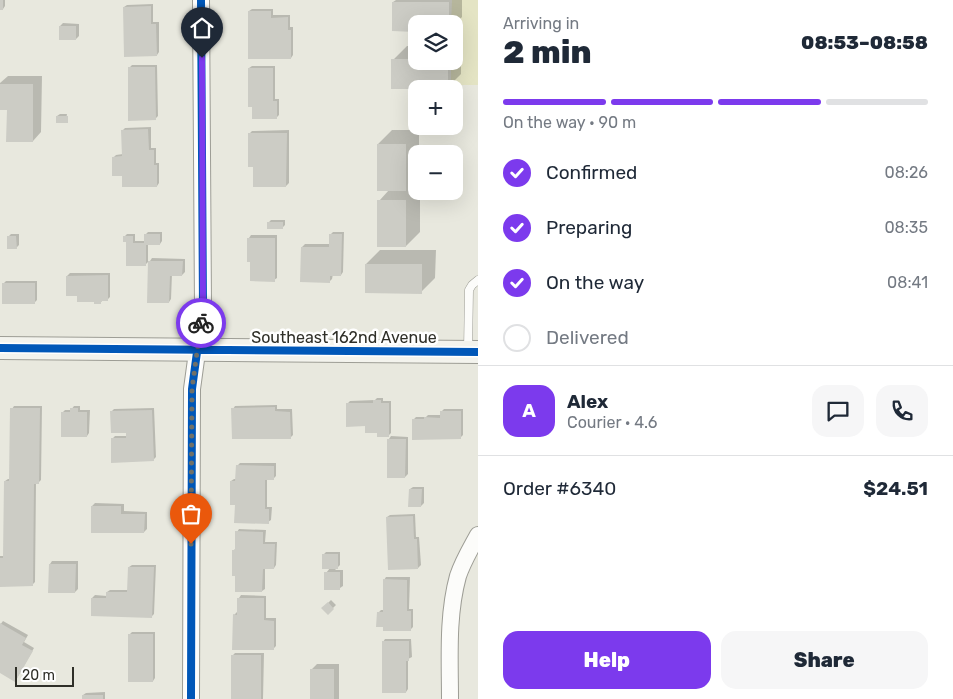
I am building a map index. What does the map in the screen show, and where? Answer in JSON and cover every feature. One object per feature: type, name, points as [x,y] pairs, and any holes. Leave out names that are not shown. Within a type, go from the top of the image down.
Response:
[{"type":"main road","name":"Southeast 162nd Avenue","points":[[0,348],[473,352]]},
{"type":"street","points":[[191,699],[192,389],[203,308],[201,0]]},
{"type":"street","points":[[450,699],[450,635],[454,592],[466,556],[478,535]]},
{"type":"lane","points":[[473,352],[469,290],[478,280]]},
{"type":"green space","points":[[452,0],[478,0],[478,85],[463,85],[463,80],[451,80],[451,70],[463,70],[463,15],[451,15]]},
{"type":"building","points":[[0,0],[3,0],[3,10],[0,10]]},
{"type":"building","points":[[392,2],[449,2],[449,15],[408,15],[408,32],[392,31]]},
{"type":"building","points":[[151,6],[151,24],[156,24],[157,56],[124,57],[123,7]]},
{"type":"building","points":[[248,11],[271,11],[271,18],[288,17],[288,30],[291,30],[291,59],[248,59]]},
{"type":"building","points":[[59,26],[76,26],[76,40],[59,40]]},
{"type":"building","points":[[391,59],[408,59],[408,70],[448,70],[448,80],[408,80],[408,89],[391,89]]},
{"type":"building","points":[[128,67],[155,67],[156,120],[128,121]]},
{"type":"building","points":[[248,68],[273,68],[273,101],[277,101],[277,119],[252,119],[252,107],[248,107]]},
{"type":"building","points":[[0,84],[33,84],[33,142],[6,142],[7,110],[0,110]]},
{"type":"building","points":[[56,116],[68,116],[68,123],[56,123]]},
{"type":"building","points":[[148,129],[149,150],[154,150],[154,165],[157,165],[157,187],[122,187],[122,176],[112,176],[112,157],[122,156],[121,130]]},
{"type":"building","points":[[248,133],[287,133],[286,187],[253,187],[253,167],[248,167]]},
{"type":"building","points":[[377,144],[406,144],[406,191],[377,191]]},
{"type":"building","points":[[377,200],[406,200],[406,247],[377,247]]},
{"type":"building","points":[[267,222],[283,222],[283,229],[267,229]]},
{"type":"building","points":[[144,234],[160,234],[160,245],[146,245],[146,266],[126,266],[126,242],[123,242],[123,236],[133,236],[133,243],[144,243]]},
{"type":"building","points":[[329,234],[342,234],[341,276],[330,276],[330,283],[300,282],[301,247],[329,247]]},
{"type":"building","points":[[7,236],[16,236],[17,249],[7,249]]},
{"type":"building","points":[[247,238],[275,238],[275,282],[250,281],[250,262],[247,262]]},
{"type":"building","points":[[148,261],[183,261],[182,276],[170,276],[169,303],[147,303]]},
{"type":"building","points":[[365,264],[422,264],[422,294],[365,293]]},
{"type":"building","points":[[108,275],[108,301],[101,301],[101,304],[77,302],[77,296],[66,296],[66,276]]},
{"type":"building","points":[[2,283],[35,283],[35,304],[2,304]]},
{"type":"building","points":[[373,400],[389,403],[389,437],[377,437],[377,433],[365,433],[365,426],[346,427],[346,403],[373,403]]},
{"type":"building","points":[[275,407],[275,411],[290,412],[291,439],[232,439],[231,408]]},
{"type":"building","points":[[10,408],[40,408],[39,484],[34,484],[33,586],[0,587],[0,558],[3,558],[4,481],[9,481]]},
{"type":"building","points":[[70,408],[78,408],[78,412],[87,412],[87,437],[61,437],[61,412],[70,412]]},
{"type":"building","points":[[152,410],[154,461],[111,463],[111,438],[126,438],[126,433],[111,433],[110,411]]},
{"type":"building","points":[[440,411],[461,411],[461,439],[412,440],[412,419],[424,419],[424,417],[440,418]]},
{"type":"building","points":[[387,439],[406,439],[405,478],[387,478]]},
{"type":"building","points":[[236,465],[274,466],[274,480],[265,480],[265,509],[269,509],[269,524],[234,523],[235,505],[230,505],[230,481],[235,481]]},
{"type":"building","points":[[409,489],[422,489],[421,507],[408,507]]},
{"type":"building","points":[[91,506],[121,506],[121,514],[145,514],[144,533],[91,533]]},
{"type":"building","points":[[413,516],[414,539],[417,539],[418,569],[388,570],[386,517]]},
{"type":"building","points":[[235,531],[263,532],[263,544],[275,544],[274,569],[263,569],[262,592],[235,592],[235,576],[232,576],[232,550],[235,550]]},
{"type":"building","points":[[322,554],[338,554],[338,569],[322,569]]},
{"type":"building","points":[[49,564],[76,564],[75,593],[48,593]]},
{"type":"building","points":[[128,567],[154,567],[152,618],[91,616],[91,598],[106,598],[106,592],[127,592]]},
{"type":"building","points":[[324,572],[340,572],[340,590],[324,590]]},
{"type":"building","points":[[383,579],[407,580],[407,611],[411,611],[411,631],[383,631],[383,627],[376,627],[377,612],[383,612]]},
{"type":"building","points":[[237,598],[264,598],[264,620],[274,621],[274,650],[232,650],[233,614],[237,615]]},
{"type":"building","points":[[328,602],[334,609],[328,615],[321,608]]},
{"type":"building","points":[[0,623],[26,638],[22,645],[33,651],[15,682],[0,673]]},
{"type":"building","points":[[128,634],[153,634],[153,682],[128,682]]},
{"type":"building","points":[[382,641],[409,641],[409,661],[406,661],[406,693],[382,693]]},
{"type":"building","points":[[231,655],[261,655],[261,699],[231,699]]},
{"type":"building","points":[[310,669],[334,669],[334,699],[310,699]]},
{"type":"building","points":[[82,695],[103,695],[103,699],[82,699]]},
{"type":"cycle path","points":[[191,699],[192,389],[203,308],[201,0]]},
{"type":"cycle path","points":[[0,348],[478,352]]},
{"type":"way so far","points":[[191,544],[192,389],[201,323]]},
{"type":"route","points":[[201,323],[203,308],[202,58]]}]
